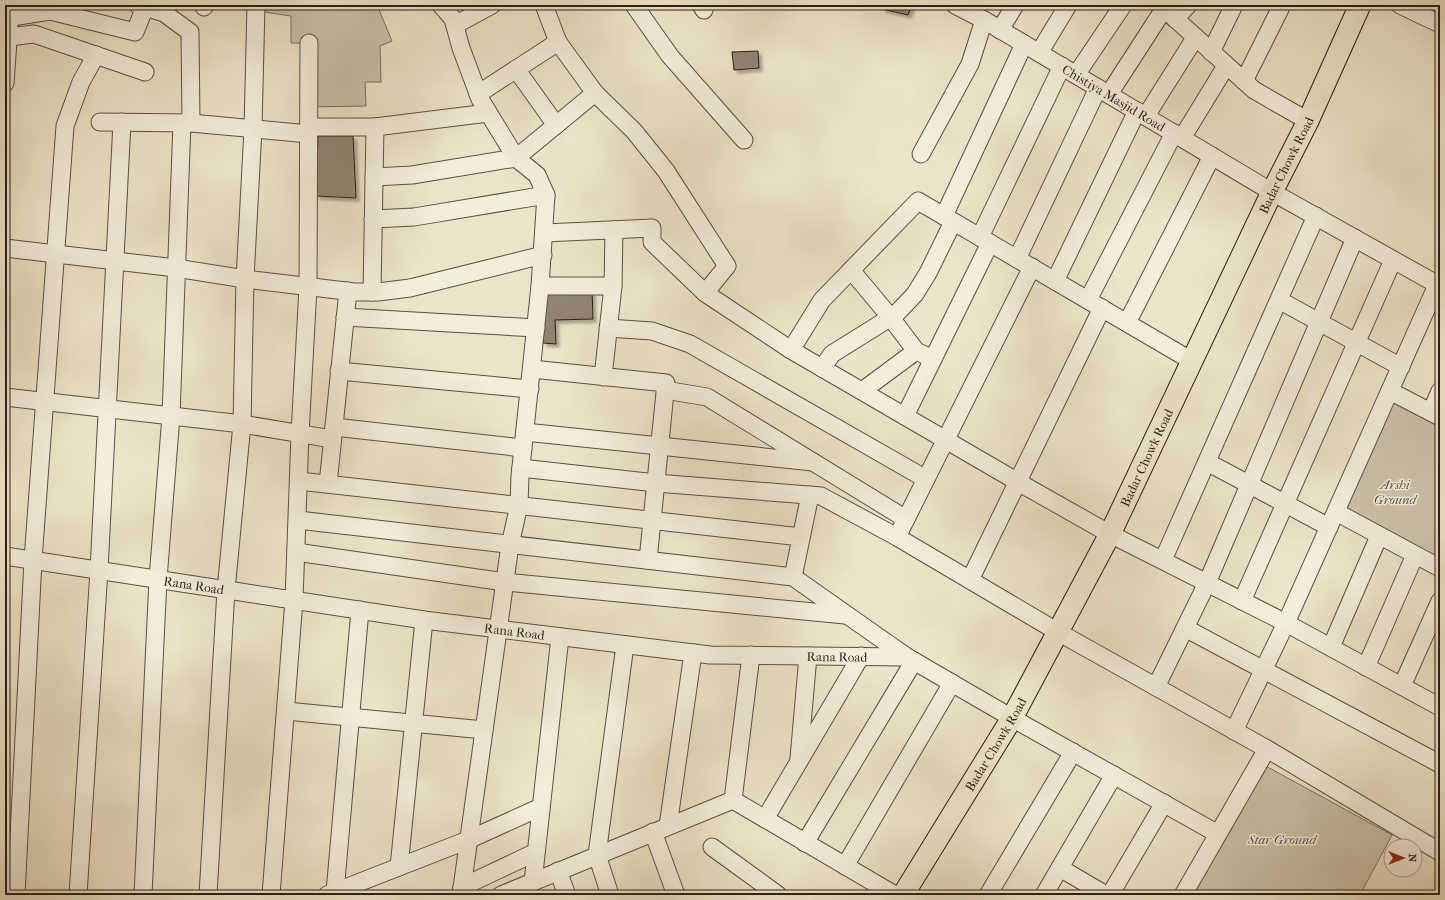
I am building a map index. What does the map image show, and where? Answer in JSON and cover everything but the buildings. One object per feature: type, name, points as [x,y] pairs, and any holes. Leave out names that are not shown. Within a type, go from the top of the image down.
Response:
[{"type":"main road","name":"Badar Chowk Road","points":[[903,895],[1012,718],[1110,534],[1272,192],[1308,121],[1360,5]]},
{"type":"street","points":[[208,895],[226,590],[242,424],[245,279],[254,129],[256,5]]},
{"type":"street","points":[[441,5],[453,19],[461,48],[478,94],[488,113],[516,158],[537,175],[546,195],[545,234],[521,468],[520,505],[510,545],[462,891]]},
{"type":"street","points":[[455,25],[492,5]]},
{"type":"street","points":[[544,5],[558,42],[595,93],[634,131],[666,171],[727,266],[705,293]]},
{"type":"street","points":[[634,5],[670,56],[744,140]]},
{"type":"street","points":[[1000,30],[1015,5]]},
{"type":"street","points":[[1039,53],[1068,5]]},
{"type":"street","points":[[905,416],[933,359],[985,240],[1069,70],[1123,5]]},
{"type":"street","points":[[1017,259],[1104,91],[1166,11],[1188,5]]},
{"type":"street","points":[[1211,52],[1234,5]]},
{"type":"street","points":[[1244,81],[1282,5]]},
{"type":"street","points":[[1400,5],[1440,24]]},
{"type":"street","points":[[5,83],[8,37],[7,18],[50,11],[135,32],[141,6],[164,13],[190,32],[187,123],[176,268],[171,416],[158,580],[143,895]]},
{"type":"street","name":"Chistiya Masjid Road","points":[[958,6],[1069,70],[1272,192],[1439,285]]},
{"type":"street","points":[[1166,11],[1254,90],[1308,121]]},
{"type":"street","points":[[922,154],[970,64],[984,20]]},
{"type":"street","points":[[8,37],[34,34],[145,72]]},
{"type":"street","points":[[1055,281],[1141,114],[1195,38]]},
{"type":"street","points":[[478,94],[558,42]]},
{"type":"street","points":[[271,895],[294,600],[298,520],[300,434],[308,287],[309,43]]},
{"type":"street","points":[[822,368],[832,354],[891,318],[914,294],[928,274],[948,219],[1024,44]]},
{"type":"street","points":[[16,895],[33,560],[65,126],[81,82],[96,55]]},
{"type":"street","points":[[970,580],[1018,482],[1095,304],[1178,136],[1226,66]]},
{"type":"street","points":[[516,69],[556,125]]},
{"type":"street","points":[[374,177],[412,175],[516,158],[595,93]]},
{"type":"street","points":[[100,122],[187,123],[254,129],[309,131],[375,127],[488,113]]},
{"type":"street","points":[[78,895],[99,570],[122,122]]},
{"type":"street","points":[[372,292],[375,127]]},
{"type":"street","points":[[1127,323],[1212,156]]},
{"type":"street","points":[[373,219],[414,217],[546,195]]},
{"type":"street","points":[[791,350],[822,300],[918,201],[1192,361]]},
{"type":"street","points":[[1163,560],[1316,216]]},
{"type":"street","points":[[545,234],[652,228],[652,242],[705,293],[791,350],[1110,534],[1286,623],[1366,667],[1439,704]]},
{"type":"street","points":[[602,376],[613,286],[614,230]]},
{"type":"street","points":[[1156,687],[1207,583],[1355,238]]},
{"type":"street","points":[[5,248],[176,268],[308,287],[372,292],[410,288],[543,255]]},
{"type":"street","points":[[1242,601],[1393,260]]},
{"type":"street","points":[[897,537],[1032,268]]},
{"type":"street","points":[[851,270],[916,351],[933,359]]},
{"type":"street","points":[[1234,731],[1286,623],[1439,285]]},
{"type":"street","points":[[540,286],[613,286]]},
{"type":"street","points":[[328,484],[348,291]]},
{"type":"street","points":[[1279,300],[1401,367]]},
{"type":"street","points":[[345,317],[536,328]]},
{"type":"street","points":[[608,328],[652,331],[690,344],[926,479]]},
{"type":"street","points":[[862,391],[916,351]]},
{"type":"street","points":[[532,369],[666,383],[648,560]]},
{"type":"street","points":[[339,371],[530,389]]},
{"type":"street","points":[[665,390],[707,397],[906,519]]},
{"type":"street","points":[[1390,391],[1435,414],[1440,391]]},
{"type":"street","points":[[5,397],[242,424],[300,434],[333,433],[660,446],[813,462]]},
{"type":"street","points":[[1207,462],[1285,504],[1379,536],[1440,568]]},
{"type":"street","points":[[521,468],[656,484],[821,496],[897,537],[1058,632],[1268,749],[1440,852]]},
{"type":"street","points":[[299,481],[652,519],[801,537]]},
{"type":"street","points":[[793,577],[810,495]]},
{"type":"street","points":[[298,520],[793,577],[910,659],[805,843]]},
{"type":"street","points":[[1331,647],[1379,536]]},
{"type":"street","points":[[296,552],[505,582],[847,615]]},
{"type":"street","points":[[1366,667],[1416,555]]},
{"type":"street","name":"Rana Road","points":[[5,556],[424,620],[693,653],[861,656],[910,659],[1218,834]]},
{"type":"street","points":[[1402,686],[1440,601]]},
{"type":"street","points":[[360,610],[352,717],[331,894],[468,840],[542,807]]},
{"type":"street","points":[[399,867],[424,620]]},
{"type":"street","points":[[1185,628],[1440,764]]},
{"type":"street","points":[[533,882],[560,637]]},
{"type":"street","points":[[610,895],[597,855],[625,645]]},
{"type":"street","points":[[676,895],[661,829],[693,653]]},
{"type":"street","points":[[733,800],[750,655]]},
{"type":"street","points":[[799,763],[808,656]]},
{"type":"street","points":[[765,819],[861,656]]},
{"type":"street","points":[[845,866],[952,683]]},
{"type":"street","points":[[286,711],[484,730]]},
{"type":"street","points":[[1183,895],[1268,749]]},
{"type":"street","points":[[988,895],[1073,752]]},
{"type":"street","points":[[1044,895],[1114,775]]},
{"type":"street","points":[[501,895],[733,800]]},
{"type":"street","points":[[733,800],[895,895]]},
{"type":"street","points":[[1110,895],[1164,803]]},
{"type":"street","points":[[712,846],[778,895]]},
{"type":"street","points":[[462,891],[536,852]]},
{"type":"street","points":[[1060,868],[1106,895]]},
{"type":"street","points":[[558,871],[567,895]]},
{"type":"street","points":[[5,890],[12,895]]},
{"type":"green space","points":[[264,5],[377,5],[392,41],[380,46],[381,82],[365,82],[366,106],[309,107],[310,43],[291,43],[291,16],[264,12]]},
{"type":"green space","name":"Arshi Ground","points":[[1390,391],[1440,417],[1440,568],[1336,512]]},
{"type":"green space","name":"Star Ground","points":[[1262,764],[1392,835],[1390,838],[1383,838],[1383,852],[1360,895],[1183,895]]}]
